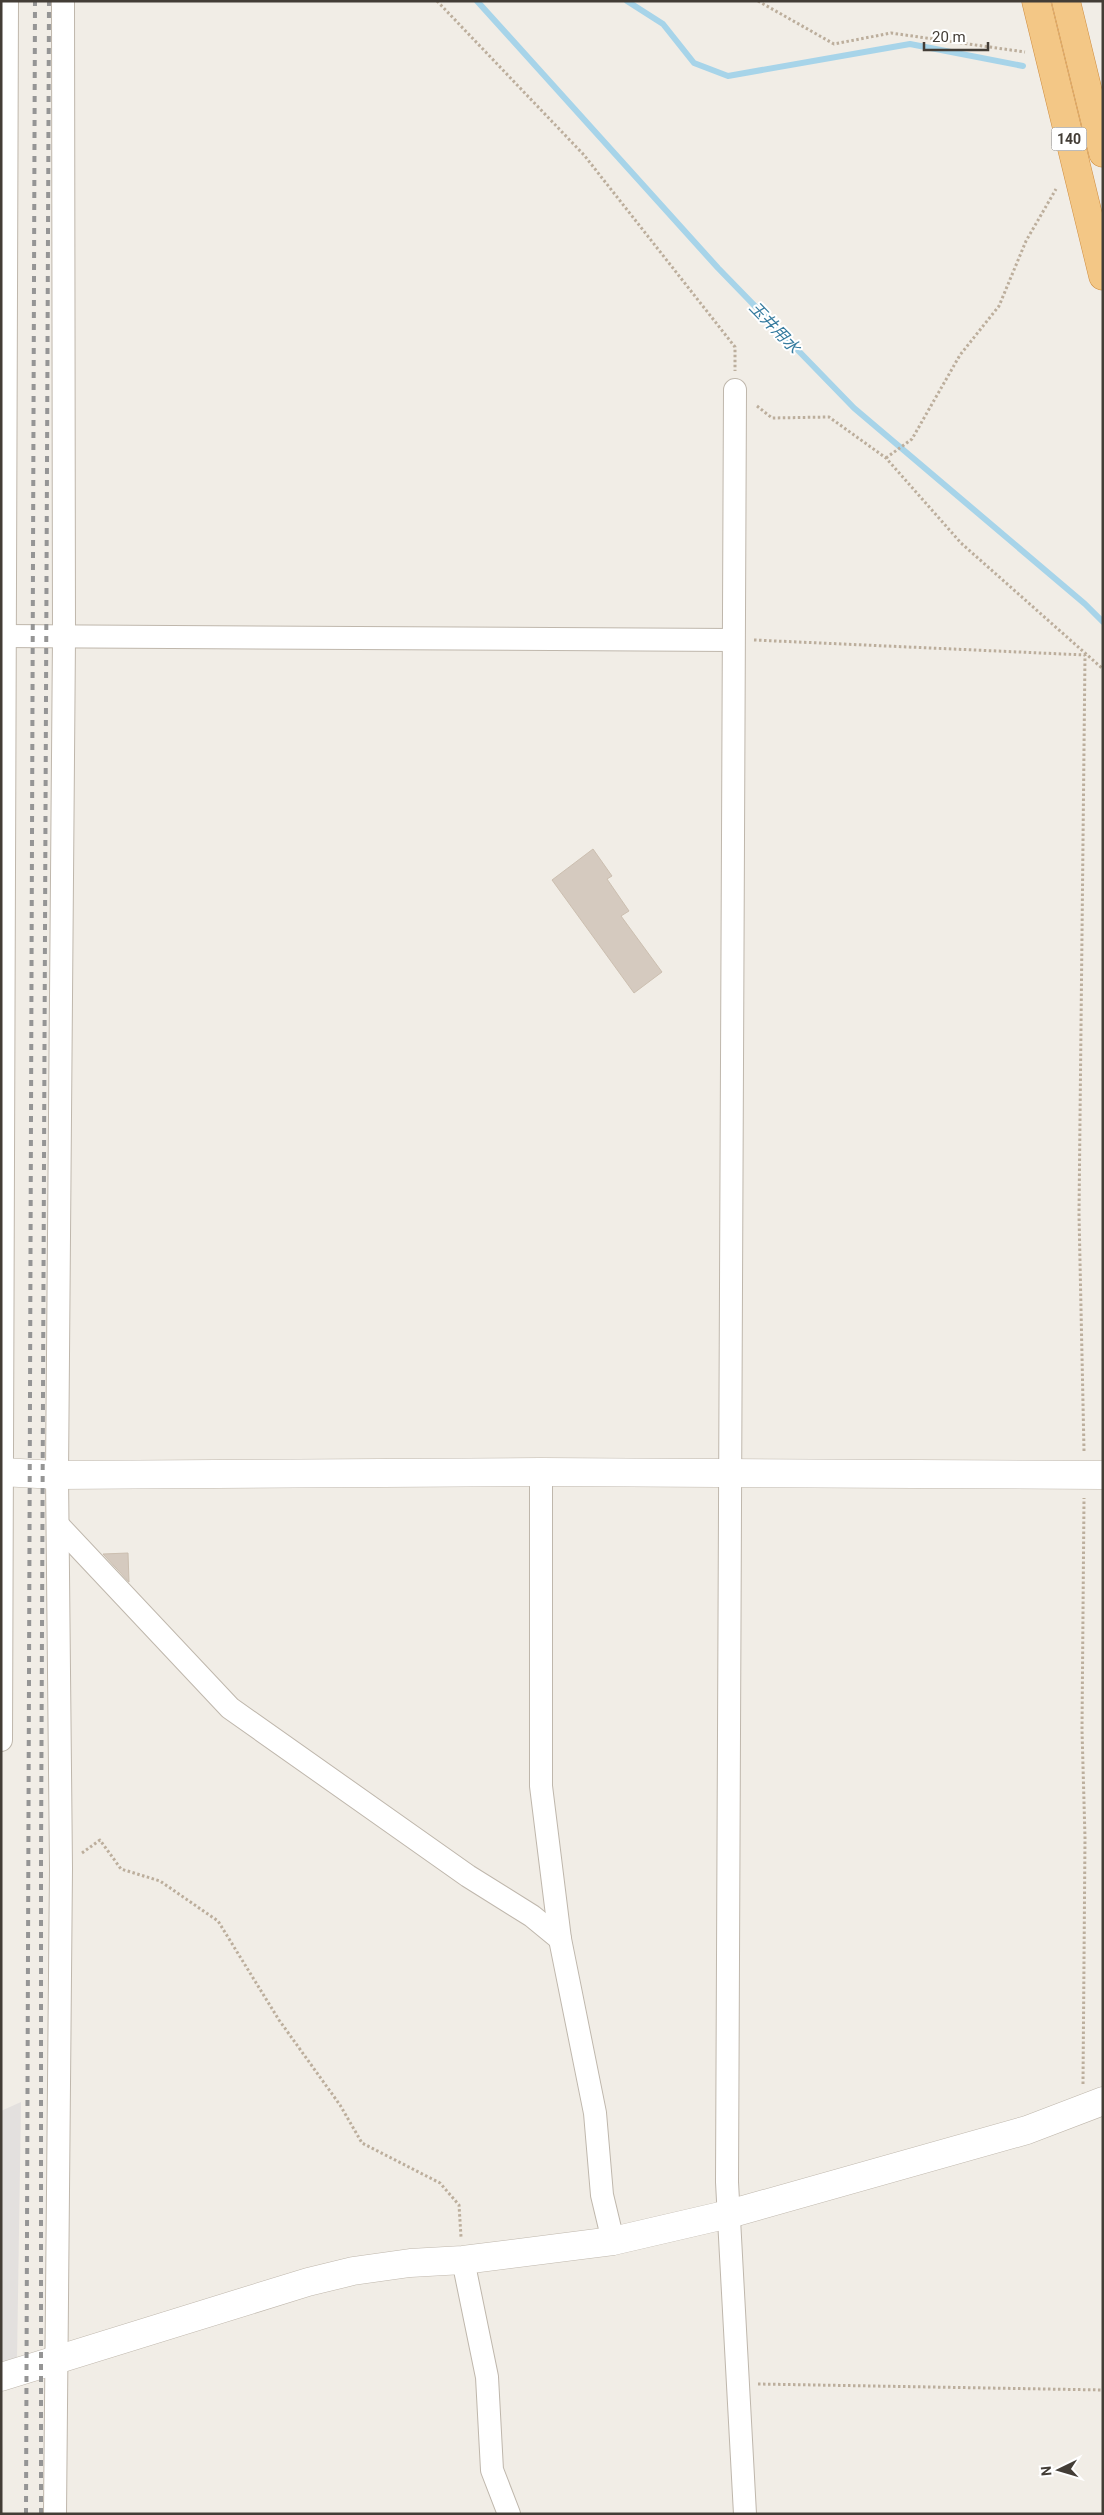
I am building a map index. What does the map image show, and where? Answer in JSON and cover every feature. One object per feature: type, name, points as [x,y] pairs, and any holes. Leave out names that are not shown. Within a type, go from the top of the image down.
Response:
[{"type":"highway","name":"140","points":[[1036,1],[1103,276]]},
{"type":"highway","name":"140","points":[[1066,1],[1103,154]]},
{"type":"street","points":[[1,1740],[3,636],[7,1]]},
{"type":"street","points":[[55,2514],[61,1868],[57,1475],[64,638],[63,1]]},
{"type":"street","points":[[735,390],[726,2182],[745,2514]]},
{"type":"street","points":[[3,636],[64,638],[733,640]]},
{"type":"street","points":[[2,1472],[57,1475],[541,1472],[1094,1475]]},
{"type":"street","points":[[541,1472],[541,1786],[560,1939],[595,2113],[602,2194],[613,2241]]},
{"type":"street","points":[[58,1525],[230,1708],[468,1876],[532,1916],[560,1939]]},
{"type":"street","points":[[1,2377],[308,2282],[352,2271],[410,2263],[462,2260],[613,2241],[729,2214],[1027,2130],[1093,2105]]},
{"type":"street","points":[[462,2260],[487,2377],[492,2470],[509,2514]]},
{"type":"path","points":[[438,1],[584,155],[735,347],[735,390],[772,418],[829,417],[886,458],[961,543],[1103,669]]},
{"type":"path","points":[[758,1],[834,44],[892,33],[1048,56]]},
{"type":"path","points":[[886,458],[912,439],[960,355],[999,306],[1026,241],[1060,182],[1074,163]]},
{"type":"path","points":[[733,640],[1086,655]]},
{"type":"path","points":[[1086,655],[1079,1214],[1094,1475],[1082,1730],[1093,2105]]},
{"type":"path","points":[[61,1868],[100,1840],[121,1869],[160,1881],[218,1921],[280,2020],[340,2105],[362,2143],[440,2183],[459,2205],[462,2260]]},
{"type":"path","points":[[737,2383],[1103,2390]]},
{"type":"shaded area","points":[[21,2102],[17,2359],[1,2363],[1,2111]]},
{"type":"building","points":[[593,849],[612,876],[607,879],[629,911],[621,916],[662,972],[634,993],[552,880]]},
{"type":"building","points":[[128,1553],[129,1582],[103,1554]]},
{"type":"waterway","name":"玉井用水","points":[[477,1],[718,268],[854,408],[1085,604],[1103,622]]},
{"type":"waterway","points":[[627,1],[663,24],[694,63],[728,76],[910,44],[1023,66]]},
{"type":"railway","points":[[26,2514],[35,1]]},
{"type":"railway","points":[[41,2514],[41,1860],[49,1]]}]
